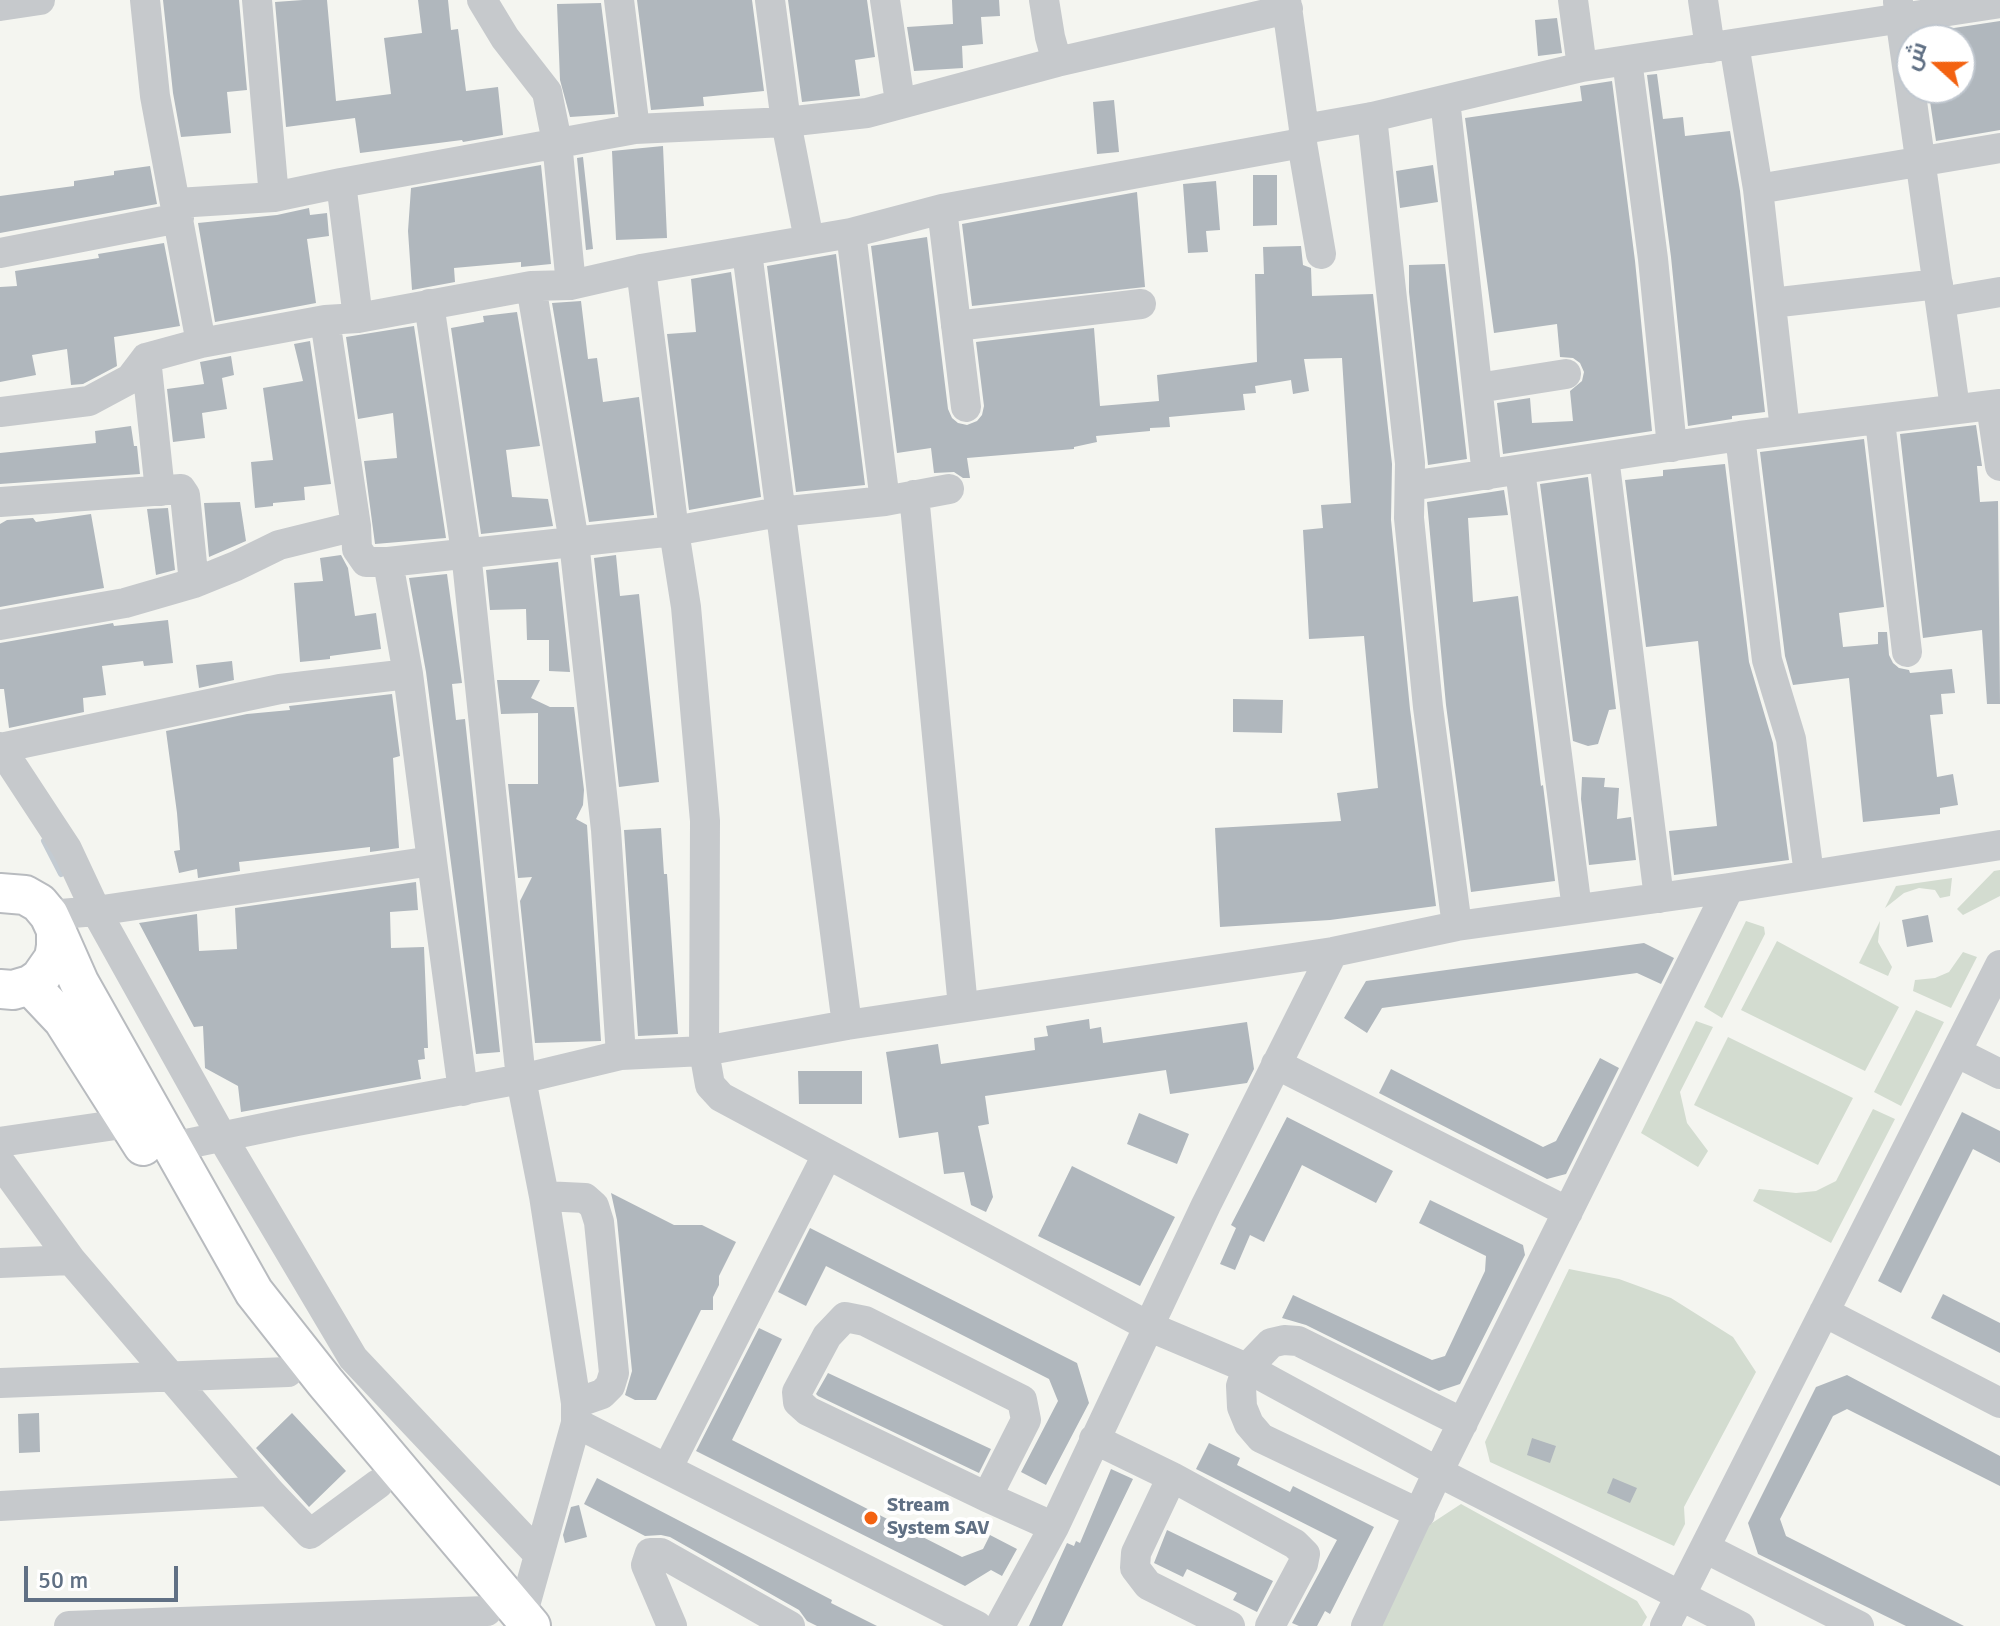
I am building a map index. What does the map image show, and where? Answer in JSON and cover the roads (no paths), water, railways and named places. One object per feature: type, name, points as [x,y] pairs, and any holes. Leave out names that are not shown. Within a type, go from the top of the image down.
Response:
[{"type":"main road","points":[[0,893],[25,895],[39,903],[52,923],[79,982],[254,1292],[510,1620]]},
{"type":"main road","points":[[15,987],[40,978],[54,958],[52,923]]},
{"type":"main road","points":[[15,987],[63,1020],[129,1123],[216,1277],[318,1377],[378,1484],[510,1620]]},
{"type":"street","points":[[0,6],[40,0]]},
{"type":"street","points":[[145,0],[155,96],[201,343]]},
{"type":"street","points":[[257,0],[274,197]]},
{"type":"street","points":[[482,0],[505,38],[547,92],[557,142],[571,285]]},
{"type":"street","points":[[619,0],[635,129]]},
{"type":"street","points":[[770,0],[786,122],[809,240]]},
{"type":"street","points":[[885,0],[900,102]]},
{"type":"street","points":[[1044,0],[1057,62]]},
{"type":"street","points":[[1573,0],[1582,67]]},
{"type":"street","points":[[1703,0],[1722,46],[1758,189],[1785,430]]},
{"type":"street","points":[[0,412],[89,401],[130,379],[146,358],[201,343],[531,286],[571,285],[641,269],[851,233],[942,209],[1303,136],[1582,67],[1722,46],[1899,10],[2000,3]]},
{"type":"street","points":[[0,253],[178,210],[274,197],[635,129],[786,122],[867,113],[1287,4],[1321,254]]},
{"type":"street","points":[[1899,10],[1955,408]]},
{"type":"street","points":[[1627,60],[1653,259],[1672,447]]},
{"type":"street","points":[[1445,100],[1487,475]]},
{"type":"street","points":[[1372,117],[1410,463],[1409,518],[1428,707],[1457,926]]},
{"type":"street","points":[[1758,189],[2000,148]]},
{"type":"street","points":[[341,183],[358,318]]},
{"type":"street","points":[[942,209],[966,407]]},
{"type":"street","points":[[851,233],[885,501]]},
{"type":"street","points":[[747,252],[847,1025]]},
{"type":"street","points":[[641,269],[686,607],[705,821],[704,1051],[710,1085],[721,1097],[1150,1327],[1247,1368],[1438,1472],[1740,1626]]},
{"type":"street","points":[[531,286],[574,542],[606,830],[621,1055]]},
{"type":"street","points":[[1771,303],[2000,292]]},
{"type":"street","points":[[69,1626],[510,1620],[539,1555],[576,1413],[544,1196],[521,1079],[466,552],[429,304]]},
{"type":"street","points":[[956,326],[1141,304]]},
{"type":"street","points":[[325,320],[357,549],[366,562],[674,531],[779,512],[885,501],[949,489]]},
{"type":"street","points":[[146,358],[160,491]]},
{"type":"street","points":[[1478,388],[1566,374]]},
{"type":"street","points":[[1410,486],[1740,436],[1996,405],[2000,466]]},
{"type":"street","points":[[1880,421],[1907,652]]},
{"type":"street","points":[[1740,436],[1767,660],[1791,739],[1809,874]]},
{"type":"street","points":[[1604,457],[1659,898]]},
{"type":"street","points":[[1520,470],[1577,909]]},
{"type":"street","points":[[0,502],[181,489],[185,495],[194,583]]},
{"type":"street","points":[[914,495],[963,1007]]},
{"type":"street","points":[[0,625],[125,603],[194,583],[279,545],[356,526]]},
{"type":"street","points":[[388,562],[408,674],[463,1091]]},
{"type":"street","points":[[408,674],[280,689],[0,748],[67,849],[96,911],[222,1137],[318,1377],[539,1555]]},
{"type":"street","points":[[172,1147],[463,1091],[621,1055],[704,1051],[847,1025],[1333,952],[1457,926],[1729,888],[2000,845]]},
{"type":"street","points":[[52,923],[96,911],[432,861]]},
{"type":"street","points":[[1366,1626],[1438,1472],[1729,888]]},
{"type":"street","points":[[1000,1626],[1054,1527],[1094,1439],[1333,952]]},
{"type":"street","points":[[1665,1626],[2000,965]]},
{"type":"street","points":[[1956,1052],[2000,1074]]},
{"type":"street","points":[[1276,1064],[1568,1212]]},
{"type":"street","points":[[0,1142],[129,1123]]},
{"type":"street","points":[[667,1469],[827,1155]]},
{"type":"street","points":[[0,1162],[71,1260],[269,1491],[310,1534],[378,1484]]},
{"type":"street","points":[[544,1196],[585,1198],[594,1206],[599,1222],[614,1373],[610,1386],[576,1413]]},
{"type":"street","points":[[0,1263],[71,1260]]},
{"type":"street","points":[[1824,1312],[2000,1403]]},
{"type":"street","points":[[987,1497],[1026,1420],[1022,1400],[865,1321],[845,1317],[827,1336],[797,1392],[798,1402],[808,1411],[987,1497],[1054,1527]]},
{"type":"street","points":[[1420,1514],[1261,1438],[1249,1424],[1242,1407],[1241,1386],[1247,1368],[1271,1343],[1298,1341],[1463,1423]]},
{"type":"street","points":[[0,1383],[172,1377],[318,1377]]},
{"type":"street","points":[[576,1413],[667,1469],[977,1626]]},
{"type":"street","points":[[1094,1439],[1172,1477],[1295,1544],[1305,1554],[1303,1564],[1270,1626]]},
{"type":"street","points":[[1172,1477],[1136,1553],[1135,1568],[1148,1585],[1216,1623]]},
{"type":"street","points":[[0,1506],[269,1491]]},
{"type":"street","points":[[1705,1548],[1859,1626]]},
{"type":"street","points":[[672,1626],[646,1565],[650,1553],[661,1553],[771,1621]]},
{"type":"waterway","points":[[44,841],[61,874]]},
{"type":"place","name":"Stream System SAV","points":[[871,1518]]}]
